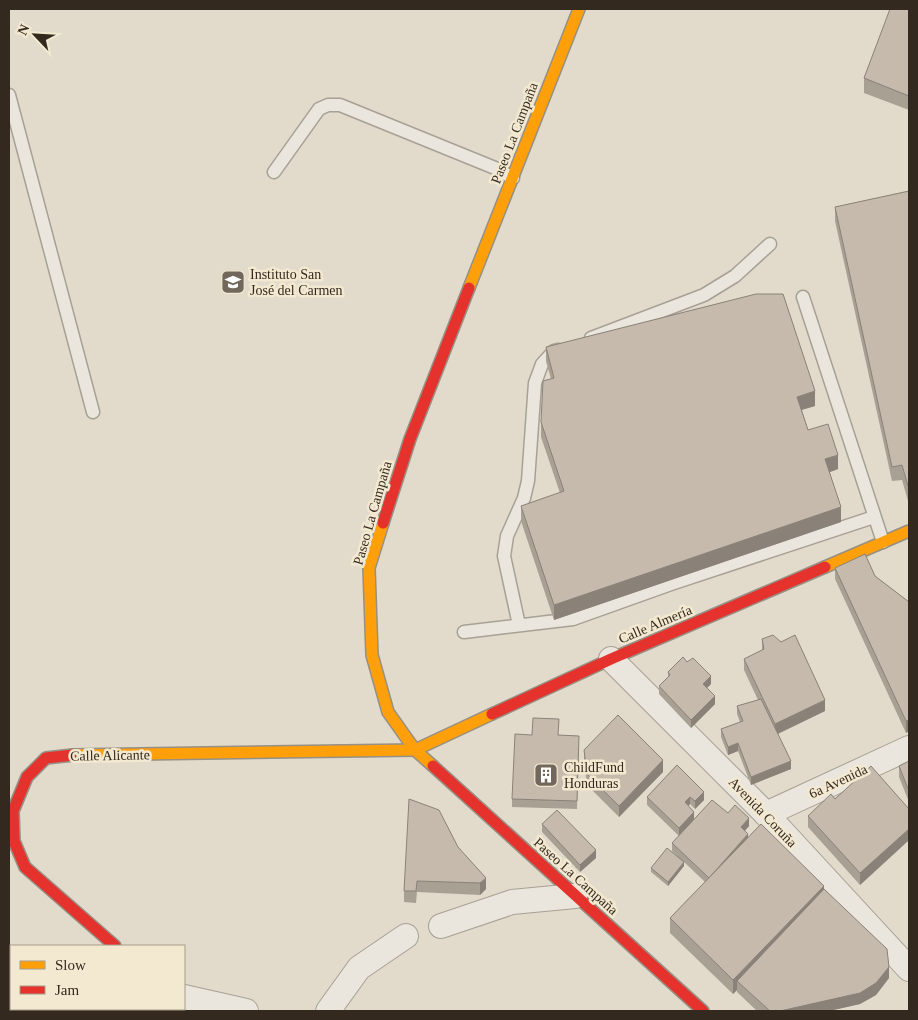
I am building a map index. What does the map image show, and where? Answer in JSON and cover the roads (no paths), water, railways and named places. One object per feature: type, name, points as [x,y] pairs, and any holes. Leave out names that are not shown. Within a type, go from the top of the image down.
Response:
[{"type":"street","name":"Paseo La Campaña","points":[[579,9],[410,439],[369,568],[372,655],[388,712],[415,750],[703,1011]]},
{"type":"street","name":"Calle Almería","points":[[415,750],[611,659],[909,531]]},
{"type":"street","name":"Avenida Coruña","points":[[611,659],[766,814],[909,969]]},
{"type":"street","name":"6a Avenida","points":[[766,814],[909,748]]},
{"type":"street","name":"Calle Alicante","points":[[114,945],[25,867],[14,841],[14,811],[27,777],[46,758],[71,755],[415,750]]},
{"type":"street","points":[[440,926],[512,902],[575,896]]},
{"type":"street","points":[[328,1011],[359,968],[406,936]]},
{"type":"street","points":[[185,997],[246,1011]]},
{"type":"lane","points":[[9,95],[93,412]]},
{"type":"lane","points":[[274,172],[319,109],[328,105],[340,105],[494,168],[513,178]]},
{"type":"lane","points":[[519,625],[504,556],[507,536],[524,498],[528,480],[535,383],[542,364],[554,351],[704,296],[735,276],[770,244]]},
{"type":"lane","points":[[803,297],[883,542]]},
{"type":"lane","points":[[464,632],[573,619],[874,517]]},
{"type":"place","name":"Instituto San José del Carmen","points":[[233,282]]},
{"type":"place","name":"ChildFund Honduras","points":[[546,775]]}]
